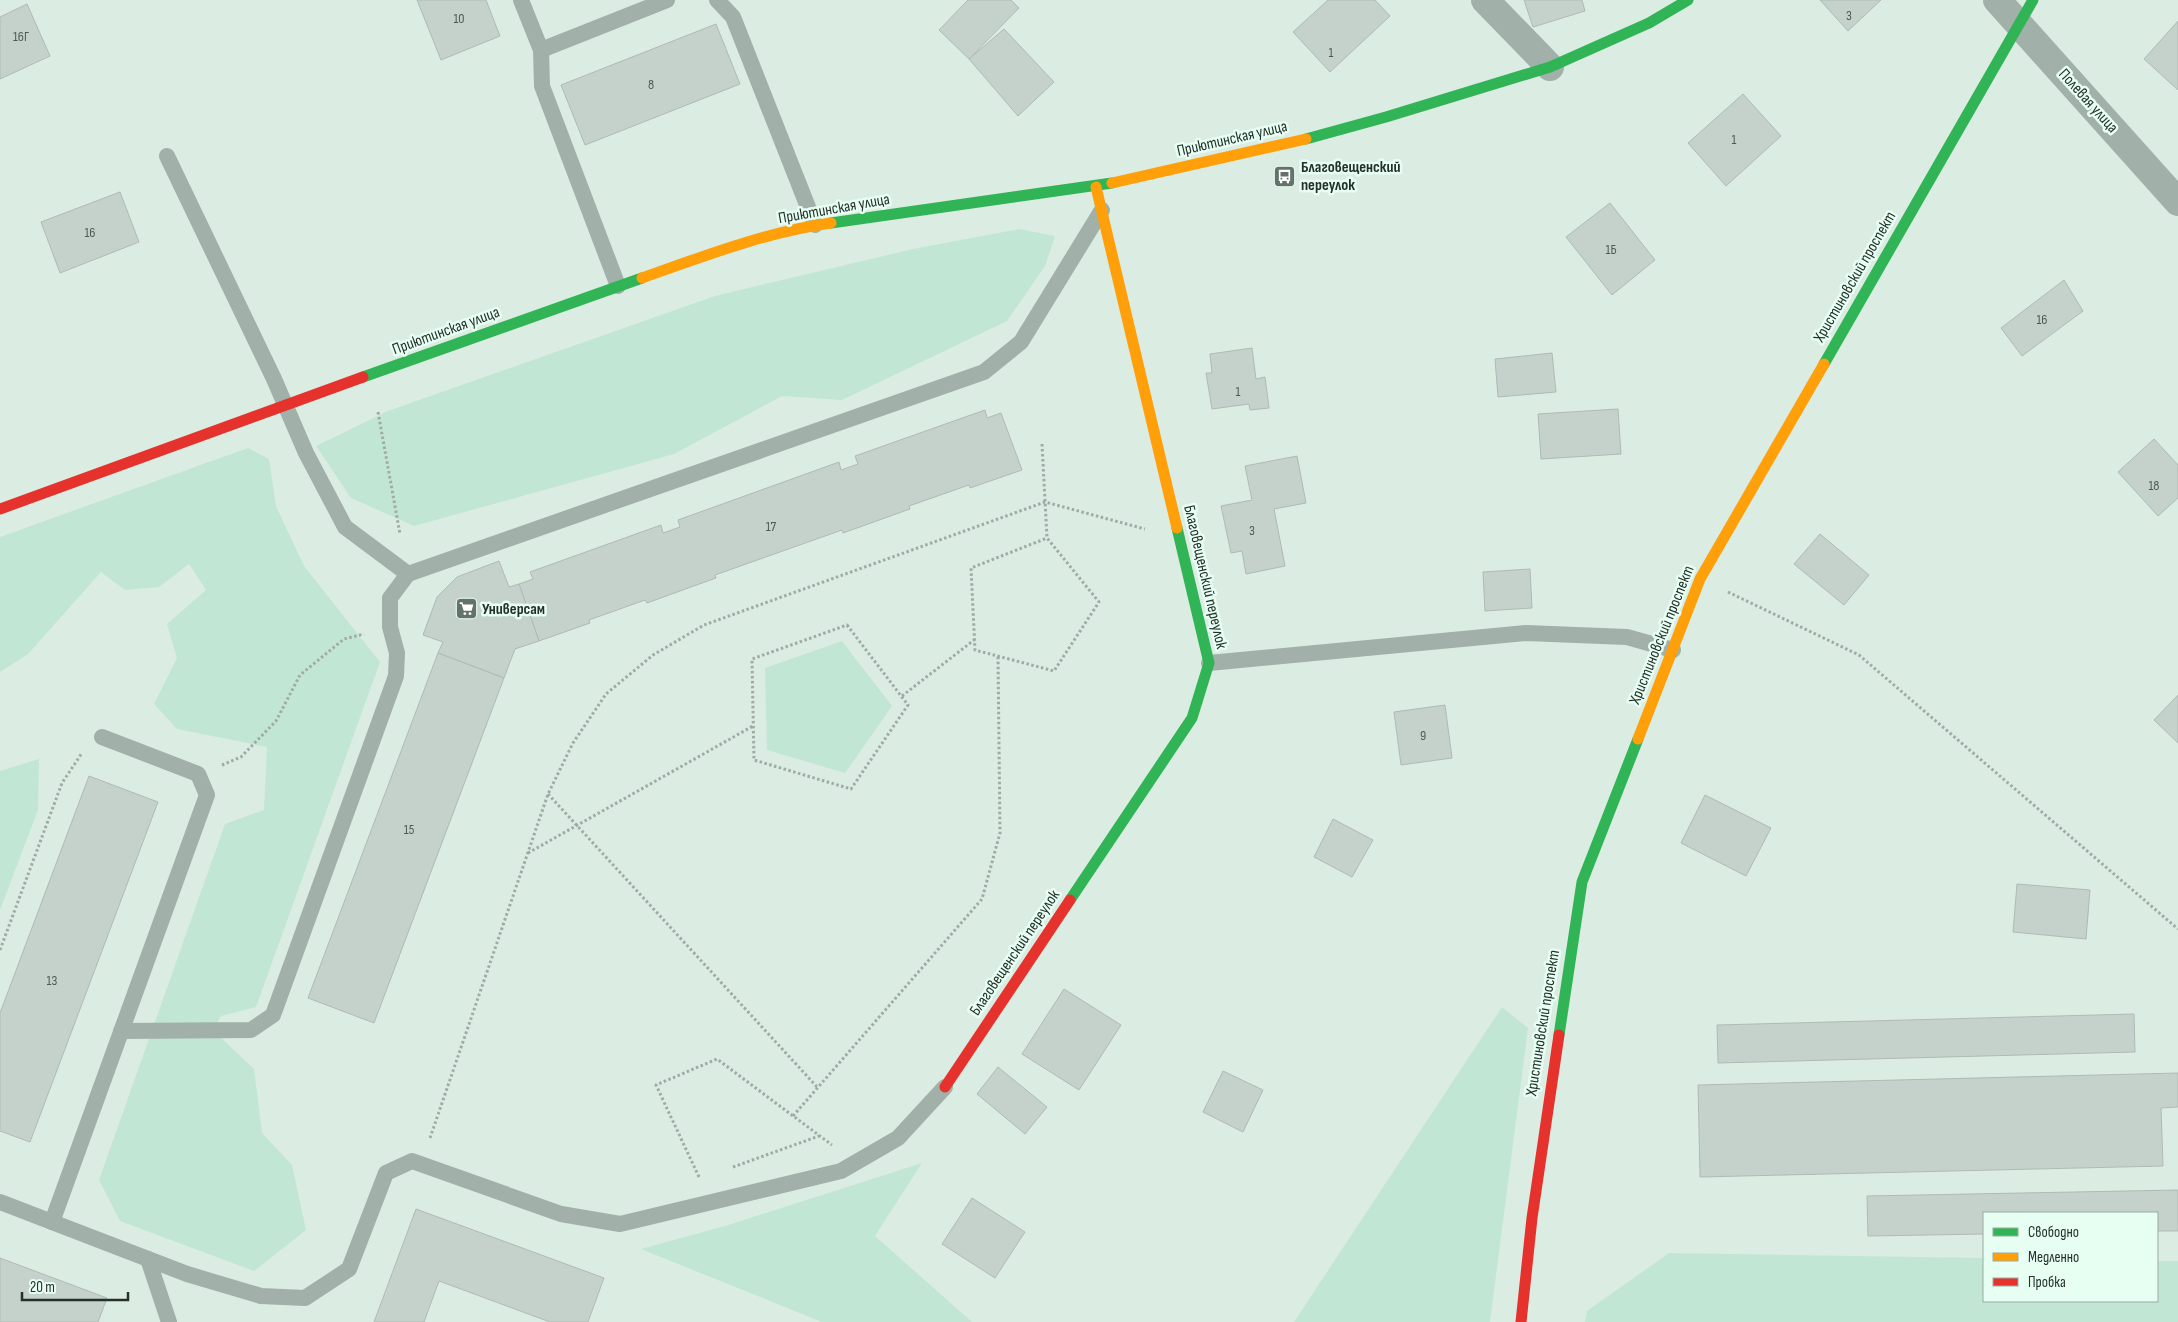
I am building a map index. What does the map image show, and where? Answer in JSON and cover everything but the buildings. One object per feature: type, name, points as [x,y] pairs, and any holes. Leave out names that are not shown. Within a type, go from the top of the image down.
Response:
[{"type":"street","points":[[1485,0],[1550,66]]},
{"type":"street","name":"Приютинская улица","points":[[0,509],[285,404],[726,248],[815,225],[1096,187],[1284,145],[1386,117],[1550,66],[1649,23],[1688,0]]},
{"type":"street","name":"Полевая улица","points":[[1997,0],[2178,202]]},
{"type":"street","name":"Христиновский проспект","points":[[1521,1322],[1532,1218],[1582,882],[1672,650],[1700,579],[2018,24],[2034,0]]},
{"type":"street","name":"Благовещенский переулок","points":[[945,1087],[1192,718],[1209,663],[1096,187]]},
{"type":"lane","points":[[521,0],[541,50],[542,86],[618,286]]},
{"type":"lane","points":[[541,50],[667,0]]},
{"type":"lane","points":[[717,0],[733,17],[815,225]]},
{"type":"lane","points":[[167,156],[285,404],[306,453],[345,527],[408,574]]},
{"type":"lane","points":[[121,1031],[251,1030],[273,1015],[396,676],[397,653],[390,627],[390,598],[408,574],[984,372],[1022,342],[1102,210]]},
{"type":"lane","points":[[1209,663],[1526,633],[1627,636],[1672,650]]},
{"type":"lane","points":[[52,1222],[207,795],[198,774],[102,737]]},
{"type":"lane","points":[[0,1202],[187,1274],[261,1296],[305,1298],[349,1269],[386,1173],[412,1161],[561,1214],[620,1224],[841,1171],[898,1138],[945,1087]]},
{"type":"lane","points":[[148,1259],[169,1322]]},
{"type":"path","points":[[378,412],[408,574]]},
{"type":"path","points":[[1042,444],[1048,538],[1099,602],[1054,670],[975,650],[971,568],[1048,538]]},
{"type":"path","points":[[421,1164],[548,794],[573,743],[606,694],[653,655],[704,625],[1045,502],[1179,538]]},
{"type":"path","points":[[1700,579],[1858,655],[2178,929]]},
{"type":"path","points":[[847,625],[902,696],[908,705],[851,789],[754,760],[752,659],[847,625]]},
{"type":"path","points":[[198,774],[241,757],[276,721],[300,676],[344,639],[390,627]]},
{"type":"path","points":[[902,696],[974,639]]},
{"type":"path","points":[[793,1116],[982,900],[1000,833],[998,656]]},
{"type":"path","points":[[528,854],[753,726]]},
{"type":"path","points":[[0,950],[62,783],[79,755],[102,737]]},
{"type":"path","points":[[548,794],[818,1088]]},
{"type":"path","points":[[711,1202],[656,1085],[717,1059],[855,1163]]},
{"type":"path","points":[[728,1169],[820,1136]]},
{"type":"green space","points":[[1019,229],[1055,236],[1045,266],[1007,321],[842,400],[782,396],[674,454],[414,526],[351,498],[316,446],[388,411],[715,296],[913,249]]},
{"type":"green space","points":[[248,448],[269,459],[276,506],[304,566],[380,662],[256,1007],[221,1016],[213,1030],[254,1069],[262,1133],[292,1165],[306,1230],[254,1271],[120,1221],[99,1180],[225,824],[264,810],[267,747],[177,729],[154,704],[177,658],[167,624],[206,590],[189,564],[159,587],[125,590],[101,572],[28,654],[0,672],[0,537]]},
{"type":"green space","points":[[842,641],[892,706],[845,773],[767,750],[765,668]]},
{"type":"green space","points":[[39,759],[38,810],[0,910],[0,771]]},
{"type":"green space","points":[[1502,1007],[1528,1028],[1490,1322],[1294,1322]]},
{"type":"green space","points":[[922,1163],[875,1236],[972,1322],[822,1322],[641,1249],[725,1226]]},
{"type":"green space","points":[[1669,1253],[1983,1258],[1983,1302],[2158,1302],[2158,1261],[2178,1261],[2178,1322],[1585,1322],[1587,1311]]},
{"type":"traffic: fast","points":[[1306,139],[1386,117],[1550,67],[1649,23],[1688,0]]},
{"type":"traffic: fast","points":[[1824,364],[2033,0]]},
{"type":"traffic: fast","points":[[831,223],[1112,183]]},
{"type":"traffic: fast","points":[[363,377],[642,278]]},
{"type":"traffic: fast","points":[[1070,900],[1192,718],[1209,663],[1177,528]]},
{"type":"traffic: fast","points":[[1559,1035],[1582,882],[1638,739]]},
{"type":"traffic: slow","points":[[1112,183],[1306,139]]},
{"type":"traffic: slow","points":[[1096,187],[1177,528]]},
{"type":"traffic: slow","points":[[642,278],[712,253],[783,232],[831,223]]},
{"type":"traffic: slow","points":[[1638,739],[1700,579],[1824,364]]},
{"type":"traffic: jam","points":[[0,509],[363,377]]},
{"type":"traffic: jam","points":[[945,1087],[1070,900]]},
{"type":"traffic: jam","points":[[1521,1322],[1532,1218],[1559,1035]]},
{"type":"place","name":"Благовещенский переулок","points":[[1285,176]]},
{"type":"place","name":"Универсам","points":[[466,609]]}]
